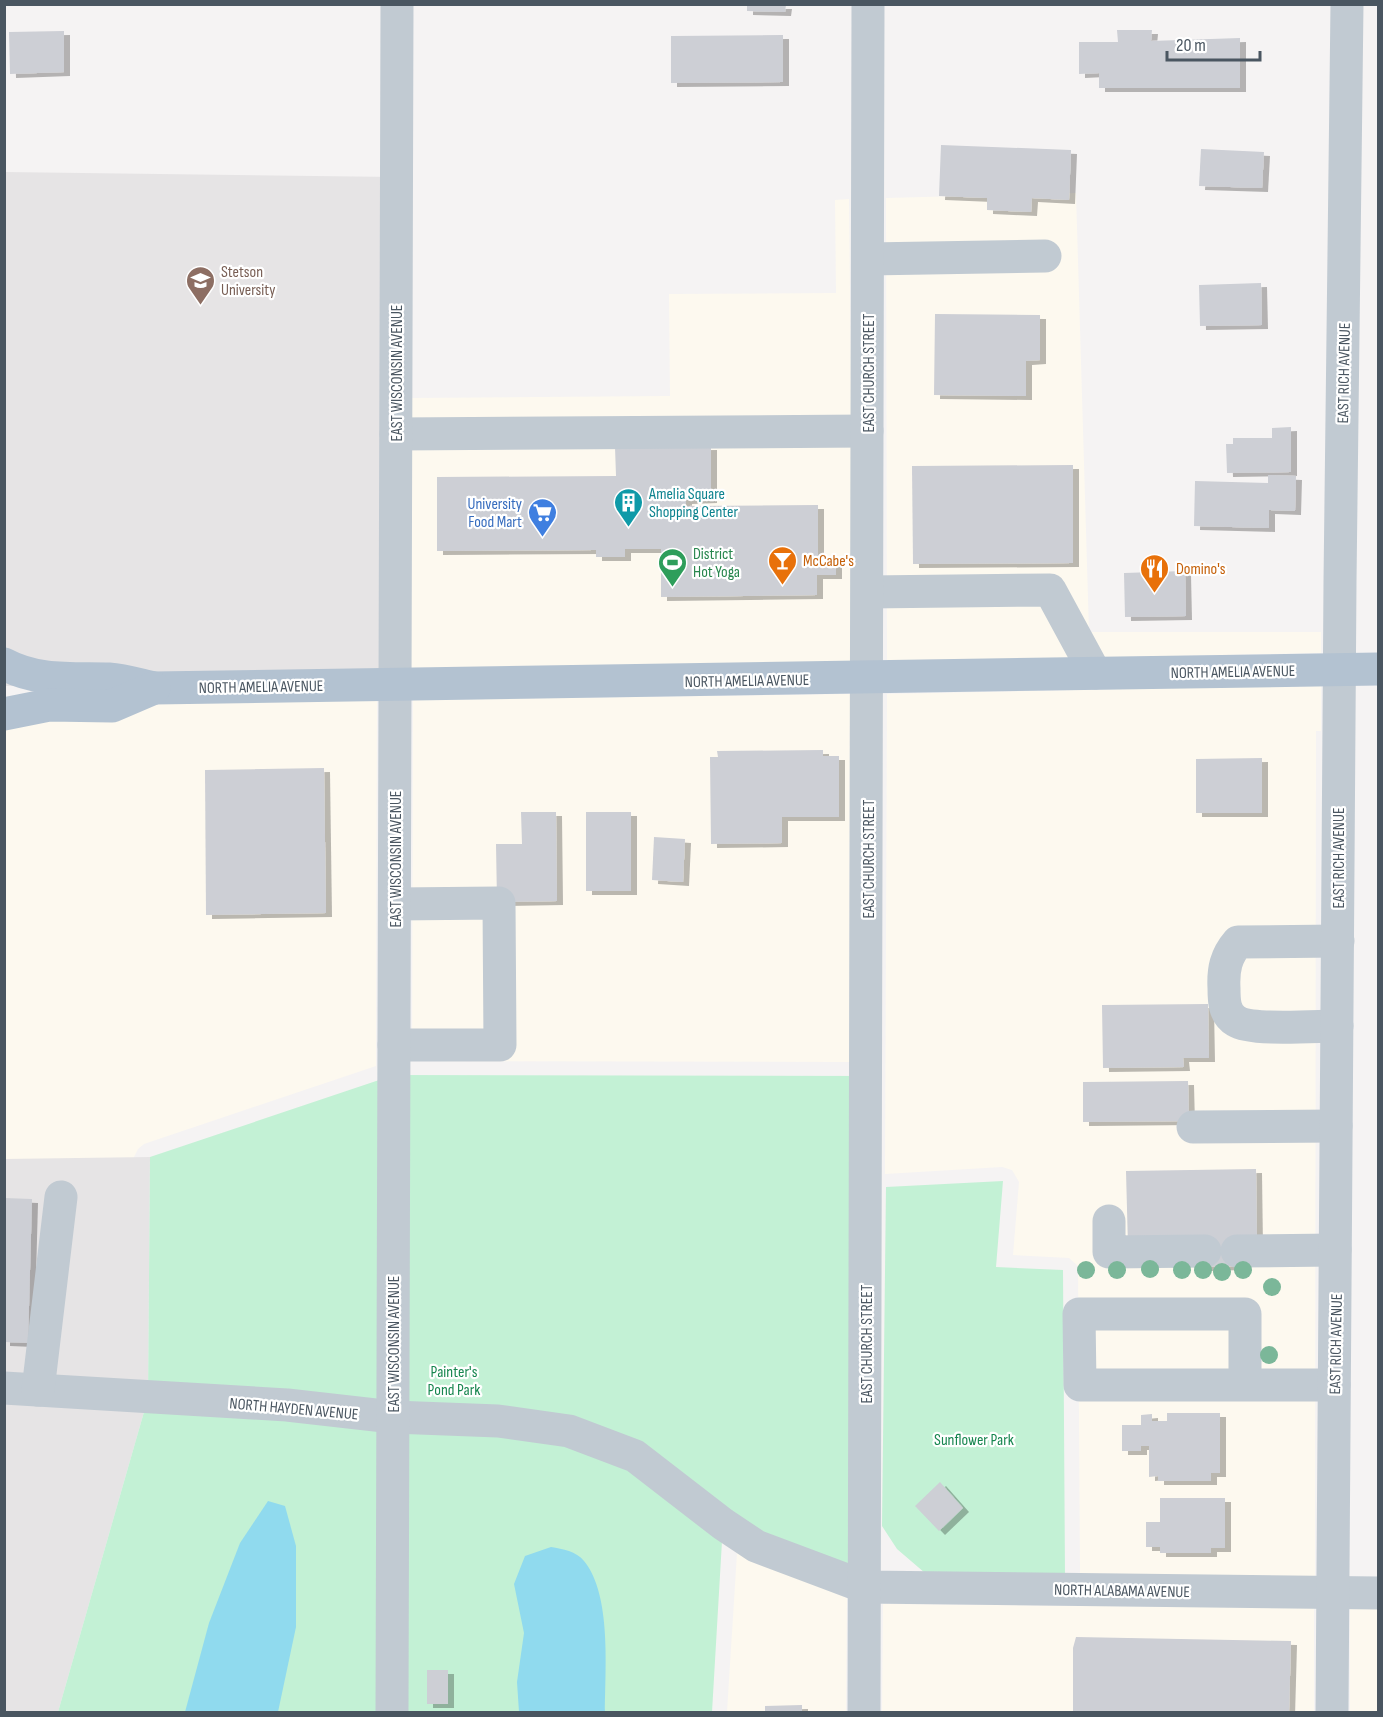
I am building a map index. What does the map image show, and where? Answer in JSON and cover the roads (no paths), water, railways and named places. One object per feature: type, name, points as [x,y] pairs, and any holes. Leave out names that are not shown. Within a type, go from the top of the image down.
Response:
[{"type":"main road","name":"NORTH AMELIA AVENUE","points":[[4,664],[17,671],[56,679],[111,679],[154,688],[1378,669]]},
{"type":"main road","name":"NORTH AMELIA AVENUE","points":[[4,714],[49,705],[112,706],[154,688]]},
{"type":"street","name":"EAST WISCONSIN AVENUE","points":[[392,1713],[397,4]]},
{"type":"street","name":"EAST CHURCH STREET","points":[[864,1713],[868,4]]},
{"type":"street","name":"EAST RICH AVENUE","points":[[1332,1713],[1339,669],[1347,4]]},
{"type":"street","points":[[868,259],[1045,256]]},
{"type":"street","points":[[396,434],[867,431]]},
{"type":"street","points":[[868,592],[1050,590],[1095,673]]},
{"type":"street","points":[[394,904],[499,903],[500,1045],[394,1046]]},
{"type":"street","points":[[1337,1026],[1252,1026],[1235,1021],[1224,1008],[1223,973],[1228,954],[1238,942],[1338,941]]},
{"type":"street","points":[[1193,1127],[1336,1126]]},
{"type":"street","points":[[38,1390],[61,1197]]},
{"type":"street","points":[[1109,1221],[1109,1252],[1205,1251]]},
{"type":"street","points":[[1237,1251],[1335,1250]]},
{"type":"street","points":[[1245,1385],[1245,1314],[1080,1314],[1080,1385],[1245,1385],[1334,1385]]},
{"type":"street","name":"NORTH HAYDEN AVENUE","points":[[4,1388],[287,1405],[393,1417],[498,1421],[569,1431],[635,1456],[756,1546],[865,1587]]},
{"type":"street","name":"NORTH ALABAMA AVENUE","points":[[865,1587],[1378,1593]]},
{"type":"water","points":[[268,1501],[285,1506],[296,1546],[296,1627],[278,1712],[185,1712],[209,1623],[240,1543]]},
{"type":"water","points":[[551,1547],[569,1551],[581,1558],[593,1576],[599,1593],[605,1634],[605,1712],[519,1712],[517,1682],[524,1633],[514,1584],[525,1556]]},
{"type":"place","name":"Stetson University","points":[[200,306]]},
{"type":"place","name":"Amelia Square Shopping Center","points":[[628,528]]},
{"type":"place","name":"University Food Mart","points":[[543,538]]},
{"type":"place","name":"McCabe's","points":[[782,586]]},
{"type":"place","name":"District Hot Yoga","points":[[672,588]]},
{"type":"place","name":"Domino's","points":[[1155,594]]},
{"type":"park label","name":"Painter's Pond Park","points":[[454,1380]]},
{"type":"park label","name":"Sunflower Park","points":[[974,1439]]}]
